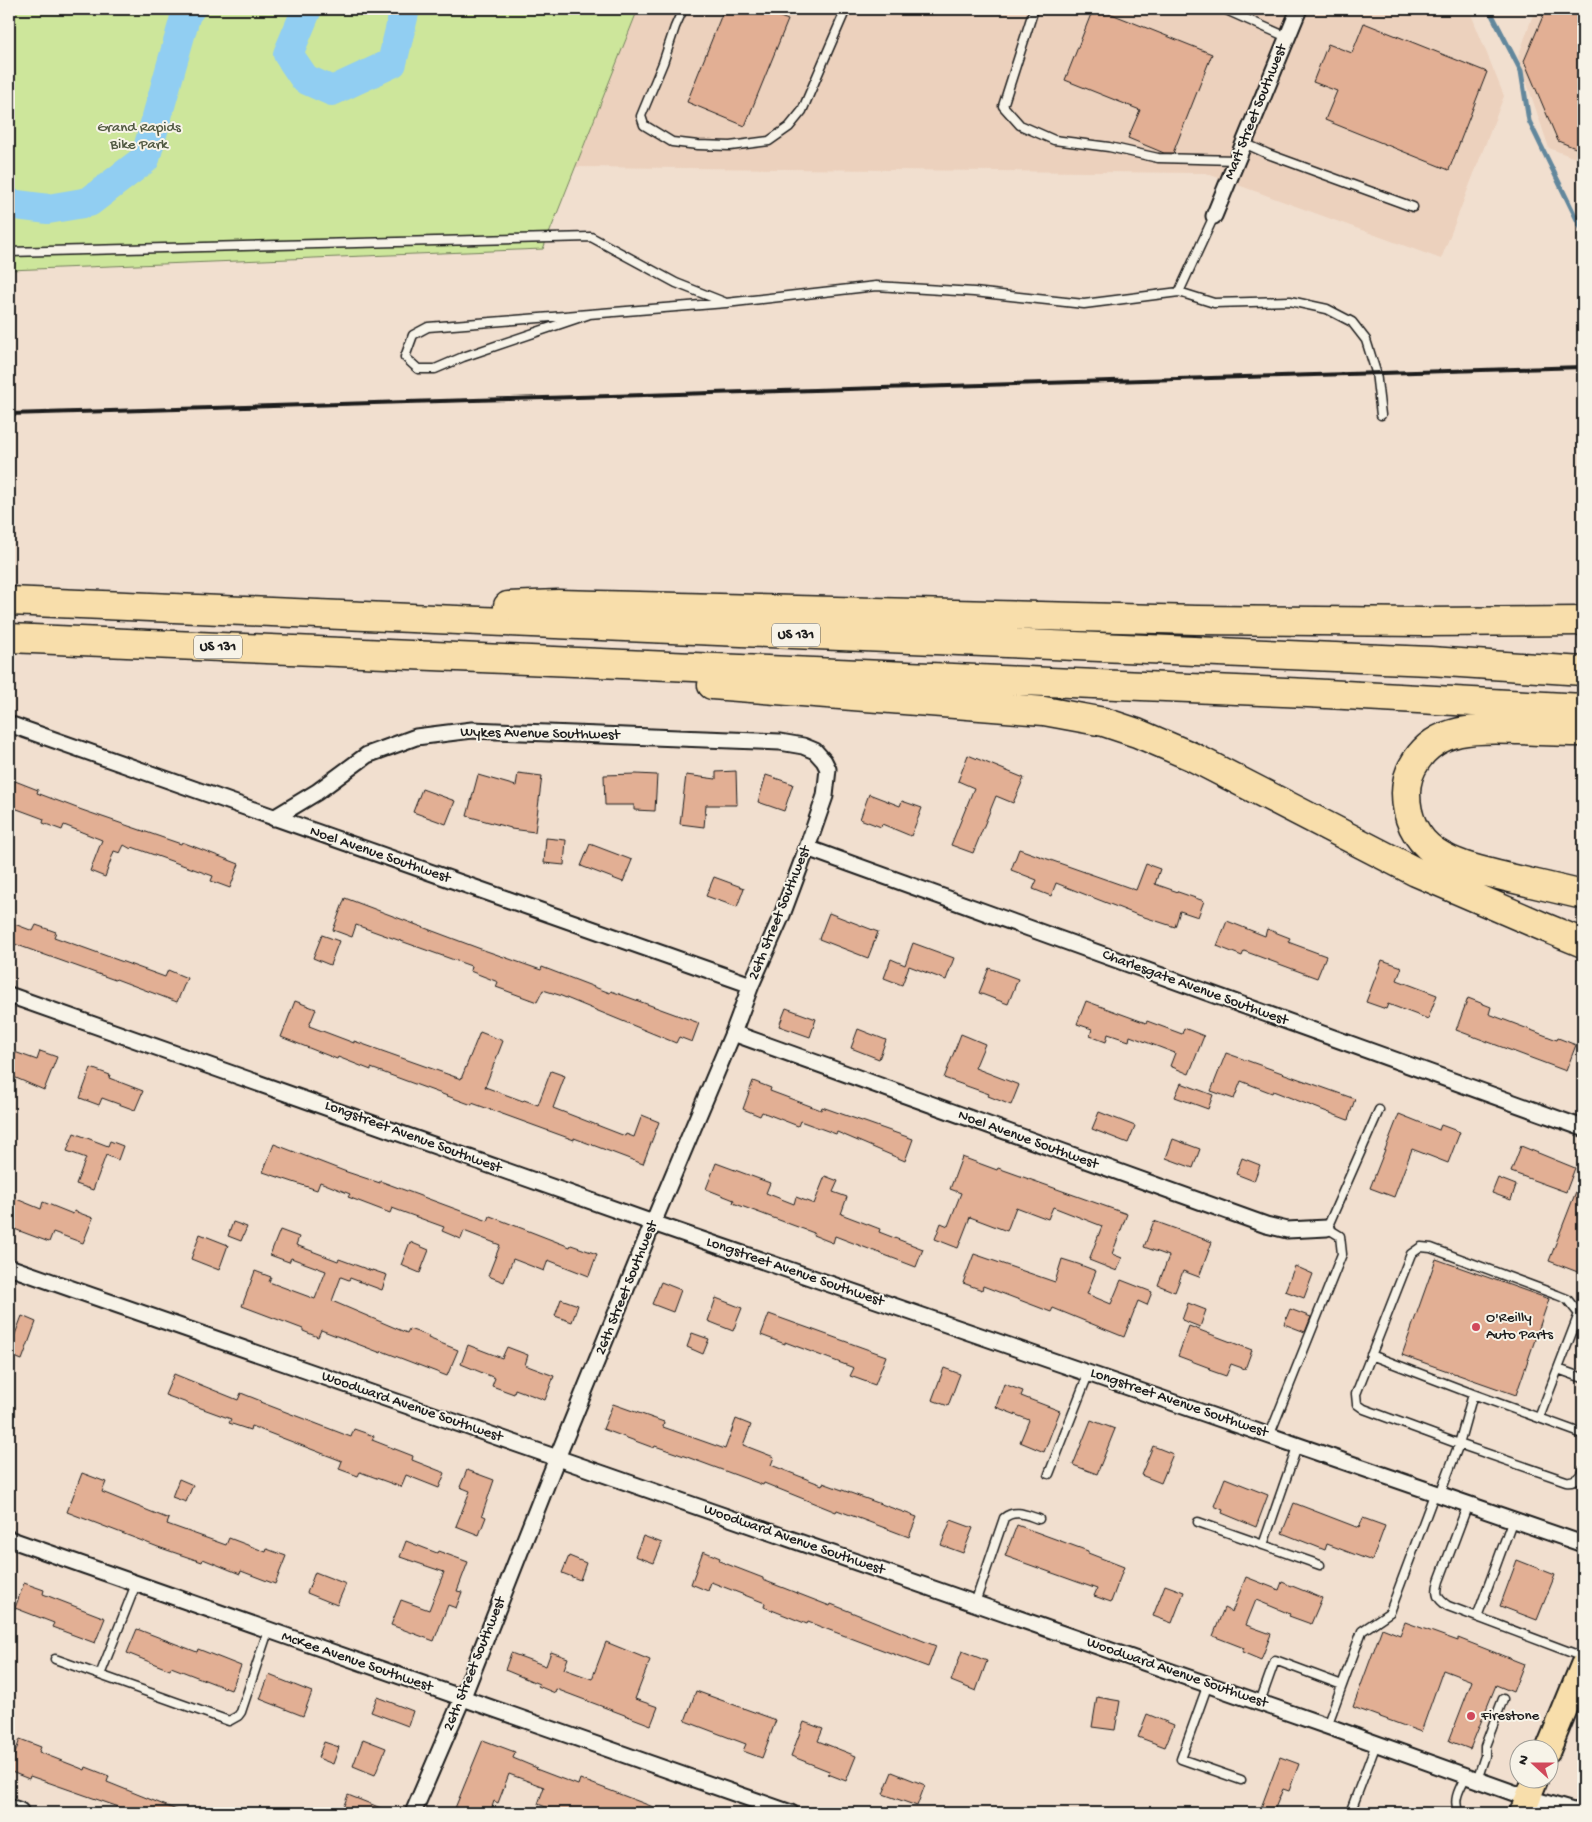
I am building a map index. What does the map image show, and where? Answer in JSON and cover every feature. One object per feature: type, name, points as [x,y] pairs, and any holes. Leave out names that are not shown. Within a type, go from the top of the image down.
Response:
[{"type":"highway","name":"US 131","points":[[9,601],[1420,661],[1583,671]]},
{"type":"highway","points":[[368,616],[558,604],[1216,620],[1583,622]]},
{"type":"highway","name":"US 131","points":[[9,638],[1308,693],[1583,708]]},
{"type":"highway","points":[[427,656],[761,690],[1044,711],[1104,722],[1137,733],[1194,757],[1416,872],[1526,920],[1583,942]]},
{"type":"highway","points":[[1583,732],[1487,729],[1469,730],[1446,736],[1434,741],[1419,756],[1409,777],[1406,800],[1411,824],[1417,834],[1435,852],[1448,859],[1460,865],[1583,895]]},
{"type":"main road","points":[[1552,1740],[1583,1665]]},
{"type":"main road","points":[[9,1810],[18,1813]]},
{"type":"street","name":"Mart Street Southwest","points":[[1214,216],[1299,9]]},
{"type":"street","name":"Noel Avenue Southwest","points":[[9,724],[751,985]]},
{"type":"street","name":"Wykes Avenue Southwest","points":[[274,818],[317,792],[368,754],[416,737],[472,730],[780,742],[803,746],[815,751],[824,761]]},
{"type":"street","name":"26th Street Southwest","points":[[413,1813],[462,1699],[557,1458],[653,1223],[733,1033],[751,985],[782,915],[825,796],[828,769],[824,761]]},
{"type":"street","name":"Charlesgate Avenue Southwest","points":[[807,848],[1583,1128]]},
{"type":"street","name":"Longstreet Avenue Southwest","points":[[9,995],[212,1065],[653,1223],[1270,1434],[1583,1544]]},
{"type":"street","name":"Noel Avenue Southwest","points":[[733,1033],[1266,1225],[1287,1230],[1327,1228]]},
{"type":"street","name":"Woodward Avenue Southwest","points":[[9,1267],[1260,1702],[1471,1778],[1580,1813]]},
{"type":"street","name":"McKee Avenue Southwest","points":[[9,1539],[791,1813]]},
{"type":"lane","points":[[682,9],[663,63],[641,116],[644,125],[672,142],[730,146],[769,141],[789,127],[802,110],[846,9]]},
{"type":"lane","points":[[1034,9],[1003,106],[1020,125],[1054,140],[1109,147],[1158,158],[1236,160]]},
{"type":"lane","points":[[1224,9],[1287,37]]},
{"type":"lane","points":[[1244,143],[1268,154],[1413,207]]},
{"type":"lane","points":[[1179,292],[1214,216]]},
{"type":"lane","points":[[9,252],[591,237],[676,284],[726,303]]},
{"type":"lane","points":[[590,314],[463,357],[435,369],[418,369],[405,357],[413,335],[428,327],[726,303],[876,286],[974,292],[1084,304],[1179,292],[1214,303],[1290,301],[1327,309],[1352,322],[1366,340],[1376,372],[1382,415]]},
{"type":"lane","points":[[1270,1434],[1342,1254],[1340,1236],[1327,1228],[1379,1110]]},
{"type":"lane","points":[[1539,1418],[1581,1314],[1567,1299],[1557,1294],[1431,1248],[1421,1247],[1411,1254],[1356,1394],[1357,1404],[1364,1409],[1566,1481],[1579,1478],[1583,1470]]},
{"type":"lane","points":[[1371,1355],[1583,1434]]},
{"type":"lane","points":[[1558,1369],[1583,1378]]},
{"type":"lane","points":[[1049,1474],[1089,1372]]},
{"type":"lane","points":[[1327,1726],[1362,1632],[1390,1612],[1459,1444],[1473,1394]]},
{"type":"lane","points":[[1263,1545],[1298,1444]]},
{"type":"lane","points":[[1468,1504],[1436,1592],[1439,1600],[1448,1606],[1583,1657]]},
{"type":"lane","points":[[975,1603],[1004,1518],[1010,1513],[1018,1512],[1038,1519]]},
{"type":"lane","points":[[1477,1617],[1513,1519]]},
{"type":"lane","points":[[1198,1522],[1320,1565]]},
{"type":"lane","points":[[100,1675],[136,1584]]},
{"type":"lane","points":[[55,1659],[229,1721],[241,1712],[268,1631]]},
{"type":"lane","points":[[1260,1702],[1275,1660],[1342,1685]]},
{"type":"lane","points":[[1208,1684],[1182,1759],[1241,1780]]},
{"type":"lane","points":[[1459,1813],[1455,1800],[1486,1756],[1485,1746],[1503,1699]]},
{"type":"lane","points":[[1350,1813],[1376,1744]]},
{"type":"shaded area","points":[[638,9],[1469,9],[1504,96],[1441,259],[1205,173],[575,167]]},
{"type":"shaded area","points":[[1535,9],[1583,9],[1583,161],[1549,148],[1518,57]]},
{"type":"green space","name":"Grand Rapids Bike Park","points":[[9,9],[638,9],[543,249],[9,270]]},
{"type":"building","points":[[724,9],[760,9],[788,20],[745,126],[687,102]]},
{"type":"building","points":[[1093,9],[1099,9],[1212,54],[1173,153],[1164,153],[1128,138],[1140,110],[1065,80]]},
{"type":"building","points":[[1546,9],[1583,9],[1583,151],[1558,141],[1524,61]]},
{"type":"building","points":[[1364,23],[1487,72],[1449,170],[1325,120],[1337,91],[1313,82],[1328,44],[1352,53]]},
{"type":"building","points":[[968,755],[1024,778],[1013,803],[996,796],[973,853],[951,845],[974,788],[958,781]]},
{"type":"building","points":[[736,771],[737,805],[706,805],[704,827],[680,824],[686,775],[716,779],[716,772]]},
{"type":"building","points":[[518,773],[542,776],[535,832],[511,829],[467,816],[478,775],[516,786]]},
{"type":"building","points":[[604,775],[657,775],[655,811],[634,810],[634,805],[605,805]]},
{"type":"building","points":[[766,775],[793,784],[784,811],[758,802]]},
{"type":"building","points":[[15,781],[38,790],[37,793],[82,810],[181,844],[182,842],[239,864],[230,888],[211,881],[213,876],[124,845],[120,853],[114,851],[105,877],[90,871],[102,840],[64,825],[62,830],[43,823],[44,819],[9,806],[9,797]]},
{"type":"building","points":[[422,789],[455,801],[446,824],[413,812]]},
{"type":"building","points":[[869,794],[900,806],[902,801],[922,808],[911,836],[882,824],[881,827],[860,819]]},
{"type":"building","points":[[546,838],[566,840],[564,865],[544,863]]},
{"type":"building","points":[[590,844],[632,860],[623,882],[581,866]]},
{"type":"building","points":[[1019,849],[1136,890],[1146,864],[1160,869],[1155,884],[1204,901],[1198,917],[1180,911],[1175,927],[1135,914],[1056,883],[1051,896],[1033,889],[1037,880],[1011,870]]},
{"type":"building","points":[[714,877],[744,888],[737,907],[706,896]]},
{"type":"building","points":[[345,898],[478,948],[541,970],[542,967],[610,993],[611,991],[699,1023],[692,1042],[679,1037],[676,1043],[543,990],[537,1002],[496,987],[498,982],[470,971],[471,966],[356,925],[352,937],[333,930]]},
{"type":"building","points":[[829,913],[878,932],[868,958],[819,939]]},
{"type":"building","points":[[1227,921],[1265,936],[1267,929],[1290,938],[1288,942],[1326,956],[1317,978],[1244,951],[1242,956],[1217,946]]},
{"type":"building","points":[[9,922],[33,931],[36,925],[56,932],[54,937],[165,977],[168,970],[187,978],[177,1002],[9,942]]},
{"type":"building","points":[[322,935],[339,941],[330,965],[313,958]]},
{"type":"building","points":[[913,943],[954,958],[946,980],[909,966],[902,985],[884,978],[891,959],[905,965]]},
{"type":"building","points":[[1382,960],[1402,967],[1397,980],[1437,995],[1428,1019],[1388,1004],[1386,1009],[1366,1002]]},
{"type":"building","points":[[989,968],[1018,979],[1008,1004],[979,993]]},
{"type":"building","points":[[1468,998],[1491,1007],[1489,1014],[1557,1040],[1558,1038],[1576,1045],[1566,1071],[1456,1030]]},
{"type":"building","points":[[295,1001],[316,1009],[309,1026],[461,1079],[480,1032],[503,1041],[485,1087],[538,1105],[551,1071],[565,1076],[553,1108],[625,1136],[626,1134],[634,1137],[642,1115],[659,1122],[643,1164],[574,1138],[574,1140],[472,1103],[472,1105],[371,1068],[371,1070],[338,1057],[337,1059],[281,1037]]},
{"type":"building","points":[[1086,1001],[1182,1034],[1184,1028],[1204,1036],[1189,1074],[1170,1066],[1175,1053],[1130,1036],[1129,1041],[1108,1034],[1106,1042],[1090,1036],[1092,1029],[1077,1024]]},
{"type":"building","points":[[786,1008],[816,1019],[810,1037],[779,1026]]},
{"type":"building","points":[[858,1029],[886,1040],[879,1059],[851,1048]]},
{"type":"building","points":[[961,1034],[985,1044],[975,1068],[1019,1085],[1011,1105],[988,1096],[989,1094],[944,1078]]},
{"type":"building","points":[[9,1050],[37,1060],[40,1051],[57,1057],[44,1090],[9,1075]]},
{"type":"building","points":[[1226,1053],[1355,1099],[1348,1120],[1273,1091],[1272,1093],[1241,1081],[1234,1099],[1211,1091]]},
{"type":"building","points":[[91,1068],[110,1075],[109,1078],[143,1091],[135,1110],[102,1098],[99,1105],[80,1098]]},
{"type":"building","points":[[753,1081],[771,1088],[770,1091],[821,1110],[822,1107],[913,1139],[905,1161],[837,1132],[836,1134],[800,1121],[798,1126],[762,1112],[760,1116],[743,1109]]},
{"type":"building","points":[[1181,1083],[1213,1095],[1208,1109],[1175,1097]]},
{"type":"building","points":[[1099,1112],[1135,1126],[1128,1143],[1092,1129]]},
{"type":"building","points":[[1399,1114],[1439,1130],[1441,1125],[1460,1132],[1448,1163],[1412,1149],[1394,1197],[1370,1188]]},
{"type":"building","points":[[74,1133],[108,1146],[110,1141],[123,1146],[118,1160],[106,1155],[93,1190],[76,1184],[86,1158],[67,1151]]},
{"type":"building","points":[[1173,1139],[1200,1149],[1193,1168],[1166,1158]]},
{"type":"building","points":[[274,1144],[344,1171],[380,1183],[380,1181],[488,1221],[490,1216],[570,1247],[571,1245],[597,1254],[589,1276],[548,1260],[544,1271],[513,1259],[504,1282],[488,1276],[500,1245],[464,1231],[461,1239],[442,1231],[444,1227],[392,1208],[390,1213],[348,1197],[350,1194],[320,1182],[317,1190],[263,1172]]},
{"type":"building","points":[[1521,1146],[1575,1168],[1566,1192],[1511,1172]]},
{"type":"building","points":[[962,1157],[1127,1214],[1112,1254],[1122,1258],[1117,1271],[1089,1260],[1102,1226],[1053,1207],[1048,1219],[1016,1207],[1007,1231],[970,1217],[958,1248],[935,1239],[941,1223],[948,1226],[961,1193],[950,1189]]},
{"type":"building","points":[[1242,1158],[1260,1165],[1254,1181],[1236,1174]]},
{"type":"building","points":[[716,1163],[770,1183],[766,1193],[794,1204],[796,1197],[814,1204],[825,1176],[838,1181],[833,1192],[847,1197],[841,1214],[880,1229],[879,1232],[923,1249],[916,1267],[835,1236],[833,1243],[813,1235],[814,1233],[733,1203],[734,1200],[706,1189]]},
{"type":"building","points":[[1583,1176],[1583,1274],[1549,1261]]},
{"type":"building","points":[[1498,1178],[1516,1185],[1511,1200],[1492,1193]]},
{"type":"building","points":[[9,1196],[41,1209],[43,1202],[73,1214],[74,1211],[93,1218],[83,1243],[53,1232],[49,1242],[9,1227]]},
{"type":"building","points":[[1154,1221],[1212,1242],[1199,1277],[1183,1271],[1175,1292],[1158,1285],[1169,1256],[1144,1247]]},
{"type":"building","points":[[233,1222],[247,1227],[241,1241],[228,1236]]},
{"type":"building","points":[[280,1230],[299,1237],[296,1245],[338,1261],[339,1259],[387,1275],[382,1290],[350,1278],[349,1280],[341,1277],[332,1301],[407,1333],[409,1329],[458,1350],[447,1376],[321,1330],[318,1337],[303,1331],[303,1329],[242,1306],[255,1271],[271,1277],[269,1282],[315,1299],[326,1271],[291,1258],[289,1262],[270,1255]]},
{"type":"building","points":[[200,1234],[228,1245],[219,1270],[191,1259]]},
{"type":"building","points":[[410,1242],[429,1250],[420,1273],[401,1265]]},
{"type":"building","points":[[974,1254],[1055,1282],[1062,1259],[1078,1264],[1096,1271],[1087,1294],[1111,1304],[1121,1280],[1152,1292],[1147,1305],[1138,1301],[1124,1337],[1053,1308],[1051,1312],[983,1286],[982,1290],[963,1283]]},
{"type":"building","name":"O'Reilly Auto Parts","points":[[1436,1259],[1549,1299],[1516,1395],[1402,1355]]},
{"type":"building","points":[[1295,1266],[1313,1274],[1304,1298],[1285,1291]]},
{"type":"building","points":[[661,1282],[681,1290],[673,1312],[652,1304]]},
{"type":"building","points":[[716,1298],[742,1308],[733,1331],[708,1321]]},
{"type":"building","points":[[561,1299],[578,1305],[572,1322],[555,1316]]},
{"type":"building","points":[[1188,1303],[1206,1310],[1200,1327],[1182,1320]]},
{"type":"building","points":[[1290,1309],[1311,1317],[1305,1332],[1284,1324]]},
{"type":"building","points":[[769,1314],[886,1356],[875,1385],[850,1376],[854,1368],[761,1335]]},
{"type":"building","points":[[22,1316],[36,1322],[22,1360],[9,1355],[9,1350]]},
{"type":"building","points":[[1189,1326],[1252,1350],[1245,1369],[1231,1364],[1226,1376],[1178,1356]]},
{"type":"building","points":[[692,1333],[709,1339],[703,1354],[687,1347]]},
{"type":"building","points":[[468,1345],[502,1358],[507,1347],[528,1355],[525,1365],[554,1376],[545,1400],[515,1389],[514,1394],[492,1386],[495,1378],[461,1364]]},
{"type":"building","points":[[944,1368],[960,1374],[948,1406],[932,1400]]},
{"type":"building","points":[[174,1374],[238,1400],[241,1393],[351,1437],[354,1429],[374,1436],[372,1440],[413,1456],[412,1460],[445,1473],[439,1488],[406,1475],[401,1487],[360,1472],[358,1476],[339,1469],[342,1461],[251,1426],[250,1430],[229,1423],[231,1419],[165,1395]]},
{"type":"building","points":[[1004,1384],[1023,1391],[1021,1396],[1060,1411],[1044,1452],[1020,1442],[1029,1420],[996,1407]]},
{"type":"building","points":[[613,1404],[664,1422],[663,1427],[725,1449],[736,1419],[751,1425],[743,1445],[774,1457],[771,1465],[822,1485],[823,1483],[917,1517],[909,1537],[837,1510],[836,1512],[764,1483],[763,1485],[603,1429]]},
{"type":"building","points":[[1091,1420],[1115,1429],[1097,1474],[1073,1465]]},
{"type":"building","points":[[1153,1446],[1173,1454],[1161,1483],[1141,1475]]},
{"type":"building","points":[[467,1470],[494,1480],[482,1515],[486,1517],[479,1535],[456,1526],[470,1491],[460,1487]]},
{"type":"building","points":[[82,1473],[106,1482],[102,1492],[169,1519],[167,1524],[226,1545],[229,1538],[266,1552],[267,1549],[286,1556],[275,1584],[241,1571],[240,1574],[203,1559],[202,1562],[158,1547],[67,1512]]},
{"type":"building","points":[[1225,1478],[1268,1495],[1256,1527],[1222,1513],[1223,1510],[1214,1506]]},
{"type":"building","points":[[179,1479],[193,1485],[186,1502],[172,1497]]},
{"type":"building","points":[[1294,1503],[1359,1528],[1363,1518],[1385,1526],[1372,1561],[1327,1544],[1325,1550],[1282,1533]]},
{"type":"building","points":[[951,1520],[973,1528],[963,1553],[941,1545]]},
{"type":"building","points":[[1017,1525],[1088,1551],[1088,1553],[1124,1567],[1111,1602],[1094,1596],[1097,1589],[1005,1556]]},
{"type":"building","points":[[643,1536],[662,1543],[654,1563],[635,1556]]},
{"type":"building","points":[[406,1541],[468,1562],[457,1591],[462,1592],[456,1608],[448,1605],[434,1641],[391,1625],[401,1600],[429,1610],[444,1572],[400,1557]]},
{"type":"building","points":[[703,1551],[720,1558],[719,1561],[763,1578],[763,1580],[830,1606],[831,1604],[936,1646],[928,1667],[808,1622],[807,1624],[764,1607],[765,1603],[711,1582],[708,1591],[691,1584]]},
{"type":"building","points":[[569,1556],[586,1563],[580,1580],[562,1573]]},
{"type":"building","points":[[1517,1560],[1555,1575],[1537,1620],[1500,1606]]},
{"type":"building","points":[[315,1572],[346,1584],[337,1605],[307,1593]]},
{"type":"building","points":[[1246,1577],[1279,1590],[1282,1582],[1322,1598],[1311,1624],[1256,1600],[1246,1625],[1271,1634],[1261,1660],[1242,1652],[1244,1648],[1213,1636],[1224,1608],[1232,1612]]},
{"type":"building","points":[[24,1583],[44,1590],[43,1594],[105,1618],[95,1643],[52,1627],[54,1623],[15,1608]]},
{"type":"building","points":[[1165,1585],[1184,1592],[1172,1623],[1153,1616]]},
{"type":"building","points":[[1405,1622],[1458,1641],[1458,1638],[1524,1664],[1513,1692],[1496,1685],[1470,1749],[1449,1741],[1472,1681],[1443,1670],[1421,1732],[1353,1707],[1382,1628],[1400,1635]]},
{"type":"building","points":[[137,1629],[197,1652],[198,1649],[241,1666],[231,1690],[171,1667],[170,1670],[127,1653]]},
{"type":"building","points":[[606,1642],[650,1660],[635,1699],[658,1707],[651,1725],[556,1689],[555,1693],[505,1670],[511,1653],[546,1666],[551,1652],[568,1658],[564,1669],[592,1679]]},
{"type":"building","points":[[962,1651],[987,1661],[976,1691],[951,1681]]},
{"type":"building","points":[[269,1675],[312,1692],[303,1716],[260,1699]]},
{"type":"building","points":[[696,1691],[776,1720],[762,1758],[743,1751],[746,1744],[685,1721]]},
{"type":"building","points":[[377,1697],[413,1711],[408,1726],[371,1712]]},
{"type":"building","points":[[1097,1697],[1120,1701],[1115,1730],[1092,1727]]},
{"type":"building","points":[[1147,1714],[1174,1725],[1165,1747],[1138,1737]]},
{"type":"building","points":[[804,1722],[823,1729],[818,1741],[856,1756],[846,1781],[828,1774],[829,1771],[791,1756]]},
{"type":"building","points":[[20,1739],[41,1747],[39,1752],[85,1770],[86,1767],[109,1776],[107,1782],[184,1813],[136,1813],[30,1776],[29,1779],[9,1771]]},
{"type":"building","points":[[363,1739],[386,1748],[375,1775],[353,1766]]},
{"type":"building","points":[[483,1740],[515,1752],[513,1758],[536,1769],[578,1785],[580,1779],[669,1813],[562,1813],[538,1804],[544,1787],[509,1774],[498,1803],[494,1801],[490,1813],[453,1813]]},
{"type":"building","points":[[324,1742],[339,1747],[333,1764],[318,1758]]},
{"type":"building","points":[[1280,1757],[1299,1764],[1289,1791],[1283,1789],[1273,1813],[1259,1813]]},
{"type":"building","points":[[892,1772],[925,1785],[917,1806],[883,1794]]},
{"type":"building","points":[[348,1795],[391,1812],[391,1813],[341,1813]]},
{"type":"waterway","points":[[9,204],[48,209],[89,202],[145,159],[186,14],[190,9]]},
{"type":"waterway","points":[[307,9],[288,54],[305,79],[332,91],[392,63],[405,9]]},
{"type":"waterway","points":[[1489,9],[1521,71],[1529,121],[1583,232]]},
{"type":"railway","points":[[9,414],[1583,367]]},
{"type":"place","name":"O'Reilly Auto Parts","points":[[1476,1327]]},
{"type":"place","name":"Firestone","points":[[1471,1716]]}]
